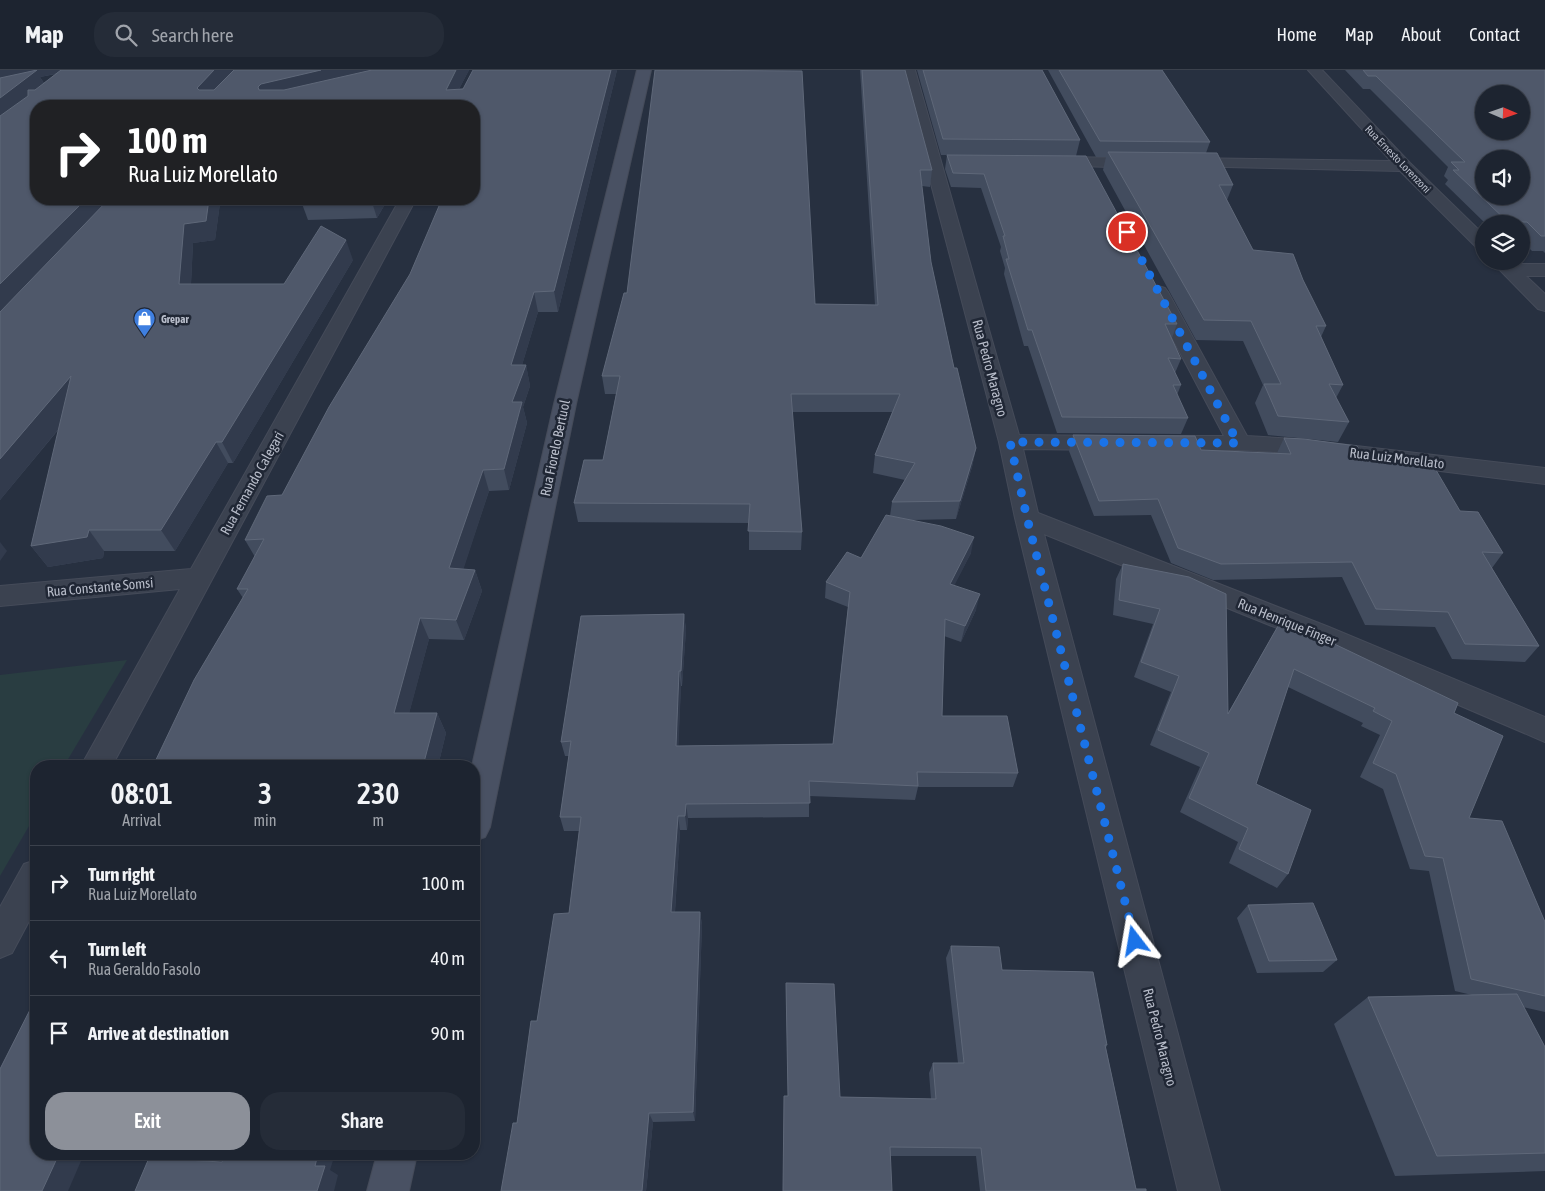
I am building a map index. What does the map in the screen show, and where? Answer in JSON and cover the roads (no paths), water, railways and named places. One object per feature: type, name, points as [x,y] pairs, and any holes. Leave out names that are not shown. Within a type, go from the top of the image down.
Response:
[{"type":"main road","name":"Rua Fiorelo Bertuol","points":[[480,796],[565,404],[644,70]]},
{"type":"main road","points":[[388,1191],[396,1160]]},
{"type":"street","name":"Rua Pedro Maragno","points":[[908,70],[944,162],[1027,518],[1200,1191]]},
{"type":"street","name":"Rua Ernesto Lorenzoni","points":[[1315,70],[1404,166],[1475,236]]},
{"type":"street","points":[[1080,146],[1099,180]]},
{"type":"street","points":[[1041,162],[1404,166]]},
{"type":"street","name":"Rua Fernando Calegari","points":[[99,760],[405,205]]},
{"type":"street","points":[[1530,269],[1545,270]]},
{"type":"street","points":[[1508,270],[1545,306]]},
{"type":"street","points":[[1150,276],[1238,443]]},
{"type":"street","name":"Rua Luiz Morellato","points":[[1010,442],[1238,443],[1296,446],[1545,476]]},
{"type":"street","name":"Rua Henrique Finger","points":[[1027,518],[1310,631],[1545,730]]},
{"type":"street","name":"Rua Constante Somsi","points":[[0,596],[200,578]]},
{"type":"street","points":[[0,941],[30,886]]},
{"type":"place","name":"Grepar","points":[[145,338]]}]
